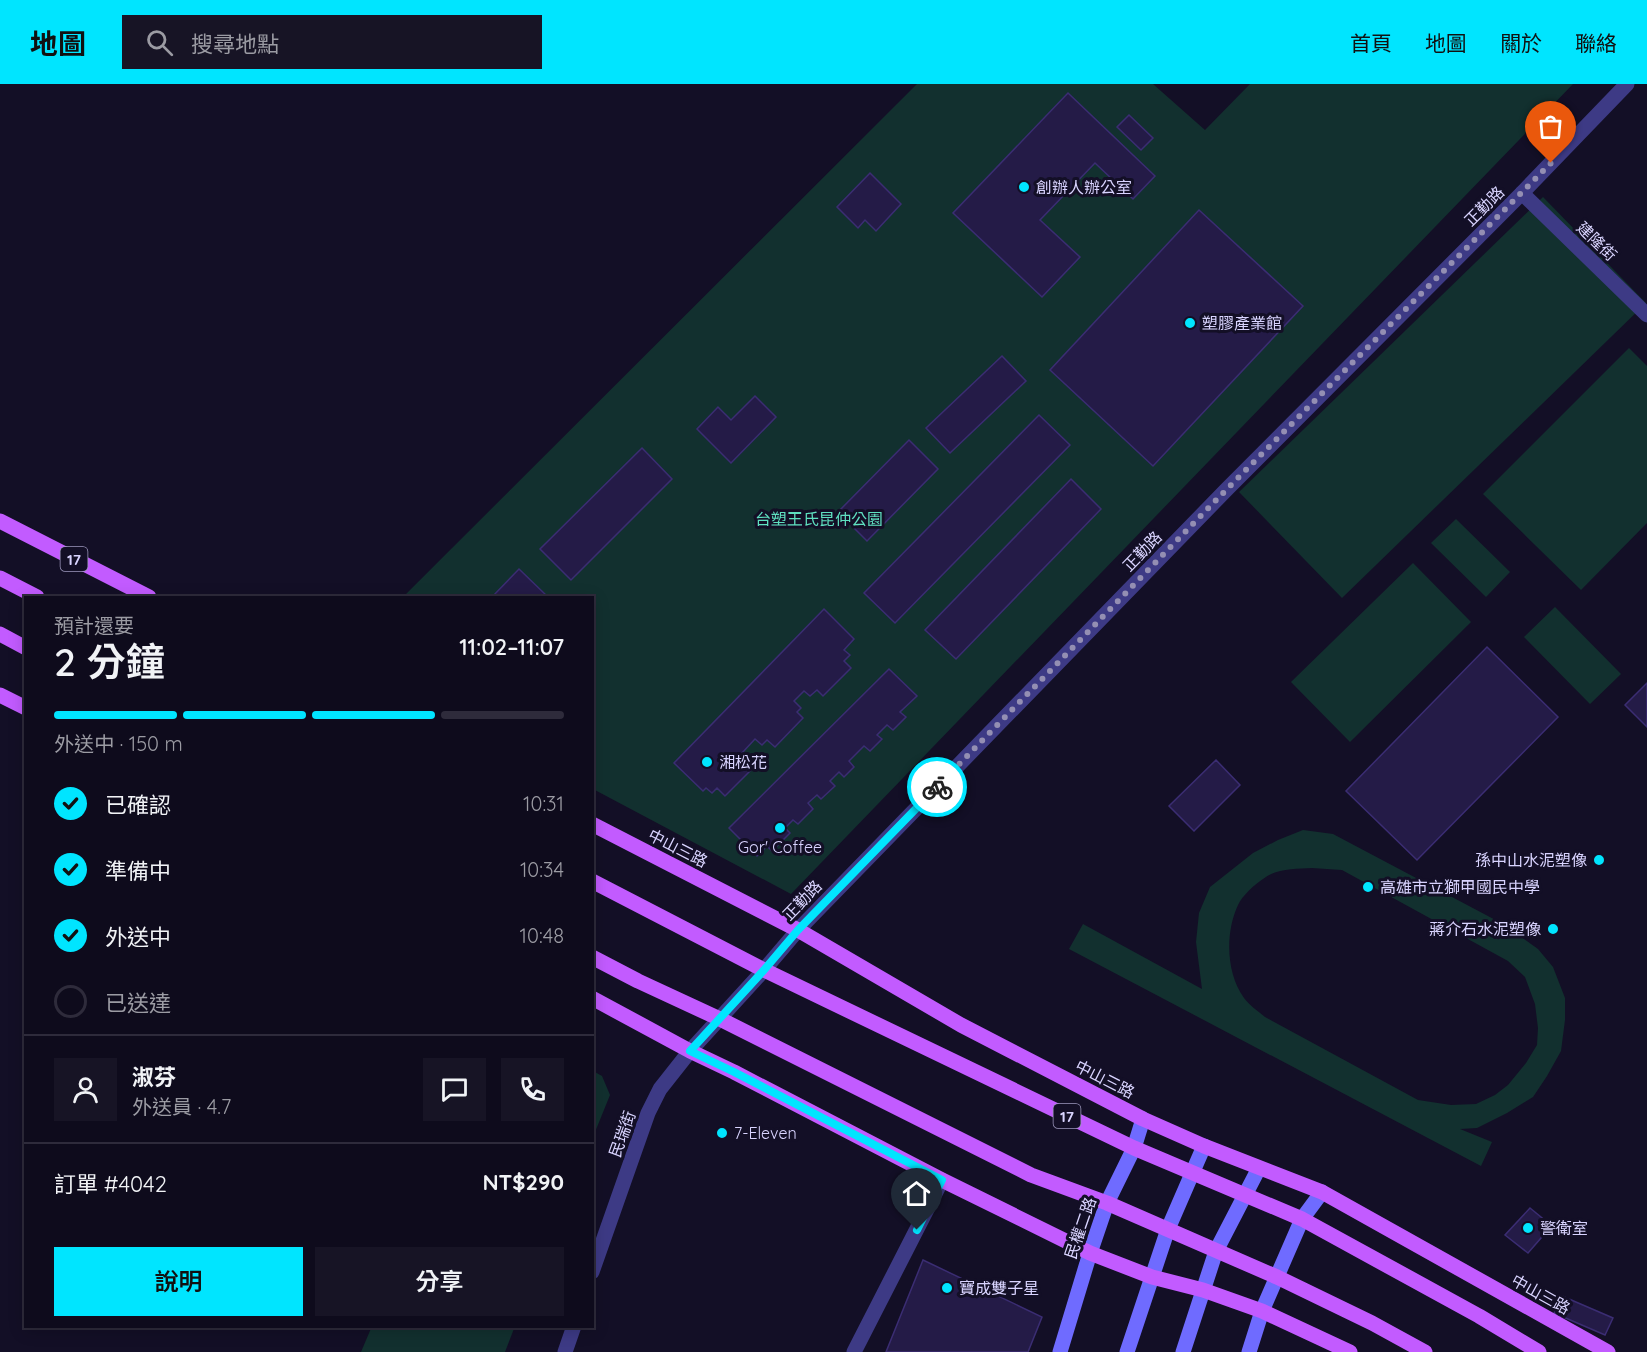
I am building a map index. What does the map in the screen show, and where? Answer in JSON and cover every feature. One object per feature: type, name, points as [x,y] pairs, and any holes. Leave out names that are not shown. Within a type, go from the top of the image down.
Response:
[{"type":"main road","name":"17","points":[[0,521],[147,596]]},
{"type":"main road","points":[[0,578],[35,596]]},
{"type":"main road","points":[[0,634],[24,647]]},
{"type":"main road","points":[[0,695],[24,707]]},
{"type":"main road","name":"中山三路","points":[[594,825],[798,930],[961,1025],[1143,1119],[1204,1146],[1322,1192],[1608,1352]]},
{"type":"main road","name":"17","points":[[594,882],[764,970],[1134,1148],[1302,1219],[1479,1316],[1539,1352]]},
{"type":"main road","points":[[594,958],[1031,1175],[1107,1203],[1277,1277],[1372,1323],[1425,1352]]},
{"type":"main road","points":[[594,999],[690,1051],[1089,1253],[1152,1277],[1203,1290],[1262,1311],[1350,1352]]},
{"type":"main road","name":"民權二路","points":[[1060,1352],[1089,1253],[1107,1203],[1134,1148],[1143,1119]]},
{"type":"main road","points":[[1127,1352],[1168,1229],[1204,1146]]},
{"type":"main road","points":[[1183,1352],[1216,1251],[1259,1168]]},
{"type":"main road","points":[[1249,1352],[1262,1311],[1302,1219],[1322,1192]]},
{"type":"street","name":"正勤路","points":[[690,1051],[798,930],[1227,489],[1522,193],[1627,84]]},
{"type":"street","name":"建隆街","points":[[1522,193],[1647,315]]},
{"type":"street","name":"民瑞街","points":[[594,1266],[648,1113],[660,1089],[690,1051]]},
{"type":"street","points":[[854,1352],[942,1180]]},
{"type":"street","points":[[565,1352],[573,1328]]},
{"type":"green space","name":"台塑王氏昆仲公園","points":[[917,84],[1153,84],[1205,130],[1250,84],[1573,84],[791,894],[594,790],[594,596],[404,596]]},
{"type":"green space","points":[[1543,197],[1646,303],[1342,598],[1239,492]]},
{"type":"green space","points":[[1629,348],[1647,366],[1647,523],[1581,590],[1483,494]]},
{"type":"green space","points":[[1456,519],[1510,572],[1486,597],[1431,543]]},
{"type":"green space","points":[[1413,563],[1471,622],[1350,742],[1291,682]]},
{"type":"green space","points":[[1555,607],[1621,674],[1590,704],[1524,637]]},
{"type":"green space","points":[[1303,830],[1333,834],[1503,924],[1538,949],[1553,967],[1565,998],[1561,1051],[1533,1097],[1477,1128],[1460,1129],[1492,1142],[1481,1166],[1069,949],[1083,924],[1202,989],[1196,942],[1199,913],[1210,887],[1253,853]],"holes":[[[1312,868],[1342,870],[1508,961],[1525,977],[1535,1004],[1538,1028],[1537,1045],[1508,1085],[1495,1095],[1476,1104],[1451,1105],[1418,1100],[1265,1017],[1244,998],[1234,977],[1229,953],[1231,928],[1242,898],[1268,875],[1280,871]]]},
{"type":"green space","points":[[594,1072],[602,1076],[610,1095],[594,1135]]},
{"type":"green space","points":[[371,1328],[514,1328],[505,1352],[361,1352]]},
{"type":"building","name":"創辦人辦公室","points":[[1068,93],[1155,176],[1133,199],[1095,163],[1040,220],[1080,257],[1042,297],[953,213]]},
{"type":"building","points":[[1129,115],[1153,138],[1141,150],[1117,127]]},
{"type":"building","points":[[870,173],[901,204],[876,231],[865,220],[858,228],[837,207]]},
{"type":"building","name":"塑膠產業館","points":[[1199,210],[1303,306],[1153,466],[1050,370]]},
{"type":"building","points":[[1002,356],[1026,381],[950,453],[926,428]]},
{"type":"building","points":[[755,396],[776,417],[731,463],[697,429],[718,407],[731,420]]},
{"type":"building","points":[[1039,415],[1070,445],[895,623],[864,593]]},
{"type":"building","points":[[909,440],[938,469],[867,541],[838,512]]},
{"type":"building","points":[[642,448],[672,479],[571,580],[540,549]]},
{"type":"building","points":[[1071,479],[1101,509],[956,659],[925,630]]},
{"type":"building","points":[[519,569],[547,596],[493,596]]},
{"type":"building","points":[[824,609],[854,639],[844,650],[850,655],[844,661],[851,668],[823,696],[817,690],[810,696],[804,691],[794,701],[801,708],[797,712],[803,718],[775,747],[767,740],[762,745],[755,739],[742,753],[748,758],[744,763],[751,770],[725,796],[717,788],[712,793],[706,788],[703,791],[674,763]]},
{"type":"building","points":[[1487,647],[1558,717],[1417,860],[1346,791]]},
{"type":"building","points":[[889,669],[917,696],[900,712],[906,717],[893,730],[887,725],[877,735],[882,739],[870,751],[864,746],[849,761],[854,767],[844,777],[839,772],[830,781],[835,786],[821,799],[817,795],[808,803],[813,809],[798,824],[793,820],[785,828],[790,833],[772,851],[767,846],[757,856],[729,828]]},
{"type":"building","points":[[1647,683],[1647,727],[1625,705]]},
{"type":"building","points":[[1216,760],[1240,785],[1194,831],[1169,806]]},
{"type":"building","name":"警衛室","points":[[1530,1208],[1547,1222],[1541,1238],[1528,1253],[1505,1235]]},
{"type":"building","name":"寶成雙子星","points":[[923,1260],[1042,1317],[1028,1352],[886,1352]]},
{"type":"building","points":[[1562,1296],[1613,1318],[1605,1335],[1554,1313]]},
{"type":"way so far","points":[[937,787],[1227,489],[1551,163]]},
{"type":"place","name":"創辦人辦公室","points":[[1024,187]]},
{"type":"place","name":"塑膠產業館","points":[[1190,323]]},
{"type":"place","name":"湘松花","points":[[707,762]]},
{"type":"place","name":"Gor' Coffee","points":[[780,828]]},
{"type":"place","name":"孫中山水泥塑像","points":[[1599,860]]},
{"type":"place","name":"高雄市立獅甲國民中學","points":[[1368,887]]},
{"type":"place","name":"蔣介石水泥塑像","points":[[1553,929]]},
{"type":"place","name":"7-Eleven","points":[[722,1133]]},
{"type":"place","name":"警衛室","points":[[1528,1228]]},
{"type":"place","name":"寶成雙子星","points":[[947,1288]]},
{"type":"route","points":[[917,1230],[942,1180],[690,1051],[798,930],[937,787]]}]
